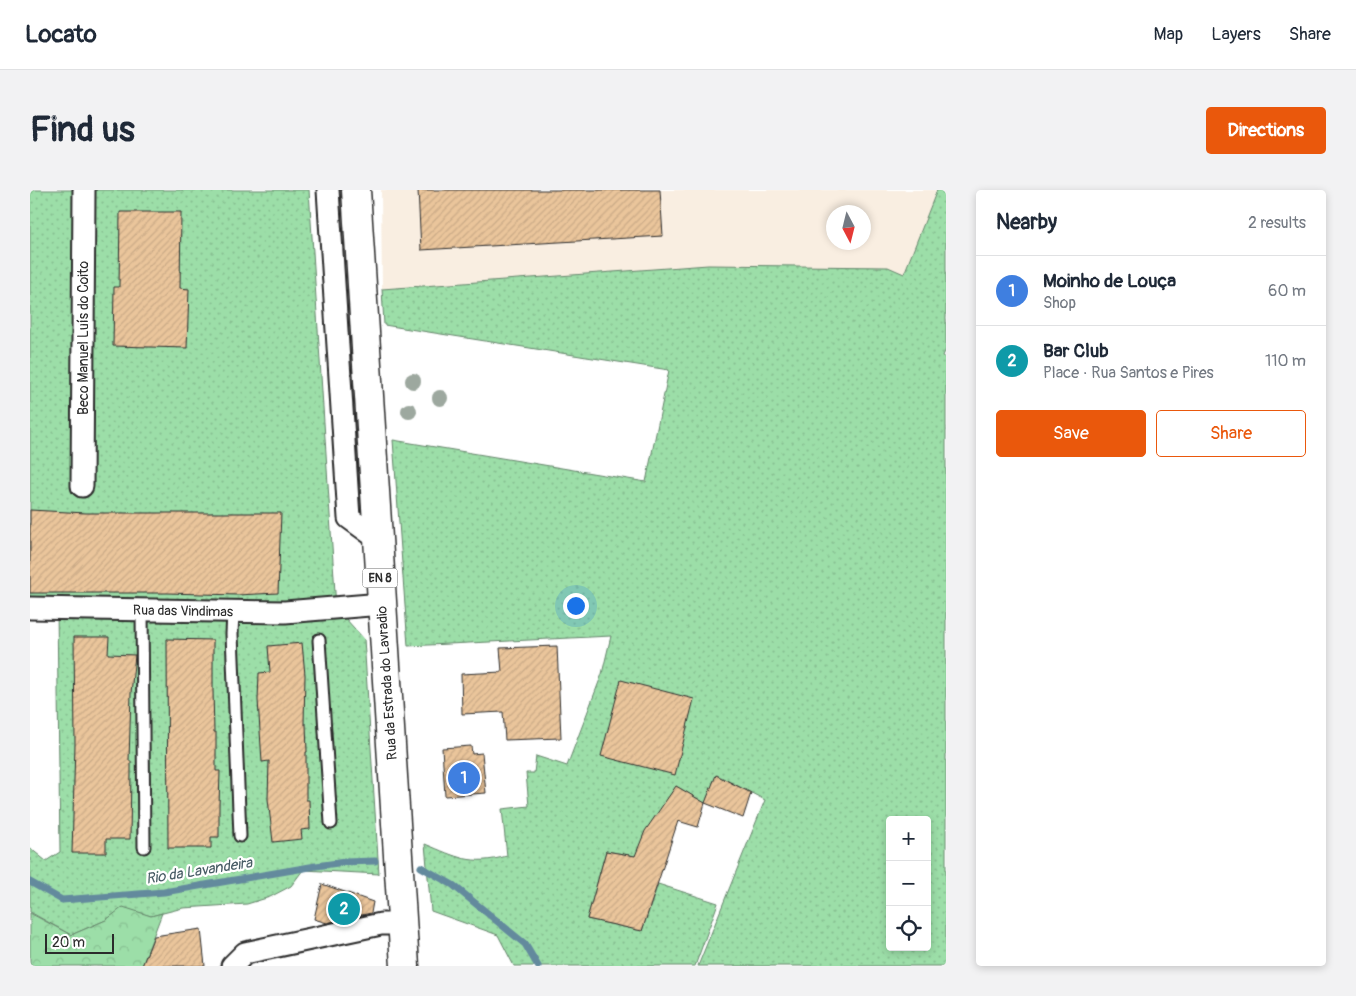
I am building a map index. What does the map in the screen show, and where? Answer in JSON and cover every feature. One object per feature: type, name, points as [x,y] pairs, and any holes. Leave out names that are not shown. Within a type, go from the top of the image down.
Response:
[{"type":"main road","name":"Rua da Estrada do Lavradio","points":[[356,190],[404,966]]},
{"type":"street","name":"Beco Manuel Luís do Coito","points":[[82,486],[84,190]]},
{"type":"street","points":[[328,190],[350,518],[378,539]]},
{"type":"street","name":"Rua das Vindimas","points":[[30,608],[285,612],[382,604]]},
{"type":"street","points":[[232,966],[245,953],[381,924],[402,924]]},
{"type":"lane","points":[[142,610],[144,848]]},
{"type":"lane","points":[[233,612],[232,634],[240,836]]},
{"type":"lane","points":[[319,640],[331,823]]},
{"type":"shaded area","points":[[381,190],[937,190],[904,274],[888,267],[708,265],[382,289]]},
{"type":"green space","points":[[30,190],[309,190],[336,608],[364,639],[379,874],[303,870],[291,886],[270,897],[247,904],[183,908],[151,916],[123,908],[106,920],[71,935],[30,912],[30,848],[46,861],[60,852],[57,609],[30,608]]},
{"type":"green space","points":[[937,190],[946,190],[946,349],[943,356],[946,358],[946,966],[698,966],[765,800],[717,775],[705,803],[676,786],[635,856],[606,851],[587,919],[642,931],[658,884],[718,903],[695,966],[514,966],[498,935],[431,911],[425,844],[464,859],[484,860],[507,856],[502,809],[529,806],[526,773],[534,773],[536,756],[567,766],[602,674],[611,636],[408,646],[393,440],[646,482],[669,370],[384,325],[382,289],[708,265],[888,267],[904,274]]},
{"type":"green space","points":[[123,907],[151,916],[162,913],[142,966],[30,966],[30,913],[71,935],[106,920]]},
{"type":"building","points":[[418,190],[660,190],[663,236],[421,250]]},
{"type":"building","points":[[120,212],[181,212],[180,288],[189,289],[187,348],[113,346],[114,287],[119,287]]},
{"type":"building","points":[[30,510],[86,513],[281,513],[278,593],[237,595],[30,593]]},
{"type":"building","points":[[74,637],[109,637],[108,654],[135,655],[131,693],[129,761],[131,761],[130,839],[106,839],[106,853],[72,853],[75,744]]},
{"type":"building","points":[[167,639],[213,640],[216,771],[220,771],[219,837],[211,837],[211,848],[168,848]]},
{"type":"building","points":[[302,643],[305,675],[304,724],[306,724],[307,752],[306,800],[309,800],[310,829],[301,830],[302,839],[273,842],[268,799],[269,761],[262,762],[258,700],[259,673],[270,672],[268,646]]},
{"type":"building","points":[[557,646],[561,738],[505,740],[503,712],[462,714],[461,674],[502,672],[500,648]]},
{"type":"building","points":[[621,680],[694,699],[675,775],[601,756]]},
{"type":"building","points":[[471,746],[472,754],[482,753],[486,793],[445,796],[442,748]]},
{"type":"building","points":[[716,775],[751,793],[743,818],[705,803]]},
{"type":"building","points":[[676,786],[705,803],[698,827],[678,821],[642,931],[587,919],[606,851],[635,856],[645,831]]},
{"type":"building","points":[[322,884],[373,902],[371,913],[344,919],[339,917],[338,920],[327,923],[314,919]]},
{"type":"building","points":[[201,929],[205,966],[142,966],[154,936]]},
{"type":"waterway","name":"Rio da Lavandeira","points":[[30,882],[62,900],[164,892],[316,866],[345,862],[375,861]]},
{"type":"waterway","name":"Rio da Lavandeira","points":[[421,867],[453,885],[525,944],[538,966]]},
{"type":"place","name":"Moinho de Louça","points":[[464,778]]},
{"type":"place","name":"Bar Club","points":[[344,909]]}]
